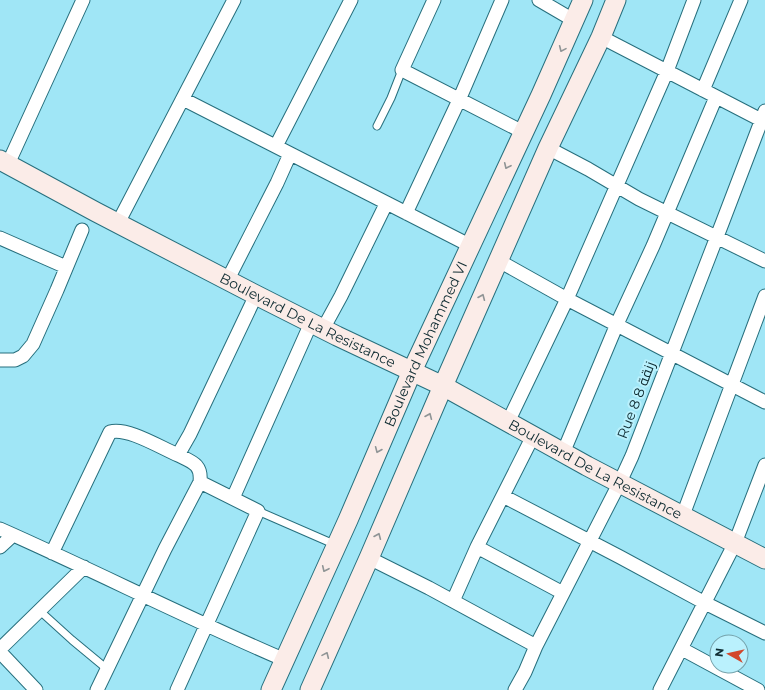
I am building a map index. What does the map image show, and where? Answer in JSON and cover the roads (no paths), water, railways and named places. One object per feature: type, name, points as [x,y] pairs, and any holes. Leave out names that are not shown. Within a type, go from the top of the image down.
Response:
[{"type":"main road","name":"Boulevard Mohammed VI","points":[[271,690],[412,371],[575,21],[583,0]]},
{"type":"main road","points":[[310,690],[548,148],[601,37],[616,0]]},
{"type":"main road","name":"Boulevard De La Resistance","points":[[4,162],[96,212],[118,222],[256,295],[443,386],[533,436],[765,559]]},
{"type":"street","points":[[4,162],[83,0]]},
{"type":"street","points":[[118,222],[234,0]]},
{"type":"street","points":[[276,146],[351,0]]},
{"type":"street","points":[[434,0],[402,70],[523,132]]},
{"type":"street","points":[[406,213],[459,100],[502,0]]},
{"type":"street","points":[[538,0],[575,21]]},
{"type":"street","points":[[508,422],[567,299],[667,71],[694,0]]},
{"type":"street","points":[[703,90],[741,0]]},
{"type":"street","points":[[601,37],[716,97],[764,117]]},
{"type":"street","points":[[563,452],[716,97]]},
{"type":"street","points":[[183,99],[386,204],[471,246]]},
{"type":"street","name":"Rue 8 8 زنقة","points":[[515,690],[620,482],[635,449],[764,117]]},
{"type":"street","points":[[548,148],[667,212],[765,261]]},
{"type":"street","points":[[227,280],[290,154]]},
{"type":"street","points":[[233,498],[317,326],[341,296],[386,204]]},
{"type":"street","points":[[0,360],[15,360],[23,356],[33,344],[82,230]]},
{"type":"street","points":[[0,238],[66,267]]},
{"type":"street","points":[[499,261],[567,299],[672,352],[765,402]]},
{"type":"street","points":[[178,456],[190,434],[256,295]]},
{"type":"street","points":[[683,515],[765,296]]},
{"type":"street","points":[[52,552],[110,432],[126,432],[196,464],[199,469],[201,475],[200,482],[192,495],[97,690]]},
{"type":"street","points":[[453,601],[477,547],[533,436]]},
{"type":"street","points":[[660,690],[736,543],[765,465]]},
{"type":"street","points":[[177,690],[258,511],[200,482]]},
{"type":"street","points":[[503,496],[705,603],[765,633]]},
{"type":"street","points":[[0,529],[52,552],[207,626],[285,660]]},
{"type":"street","points":[[0,548],[13,535]]},
{"type":"street","points":[[477,547],[563,593]]},
{"type":"street","points":[[369,558],[536,646]]},
{"type":"street","points":[[0,649],[84,567]]},
{"type":"street","points":[[682,649],[758,690]]},
{"type":"street","points":[[0,652],[36,690]]},
{"type":"lane","points":[[377,126],[391,98],[402,70]]},
{"type":"lane","points":[[258,511],[336,545]]},
{"type":"lane","points":[[40,611],[107,669]]}]
